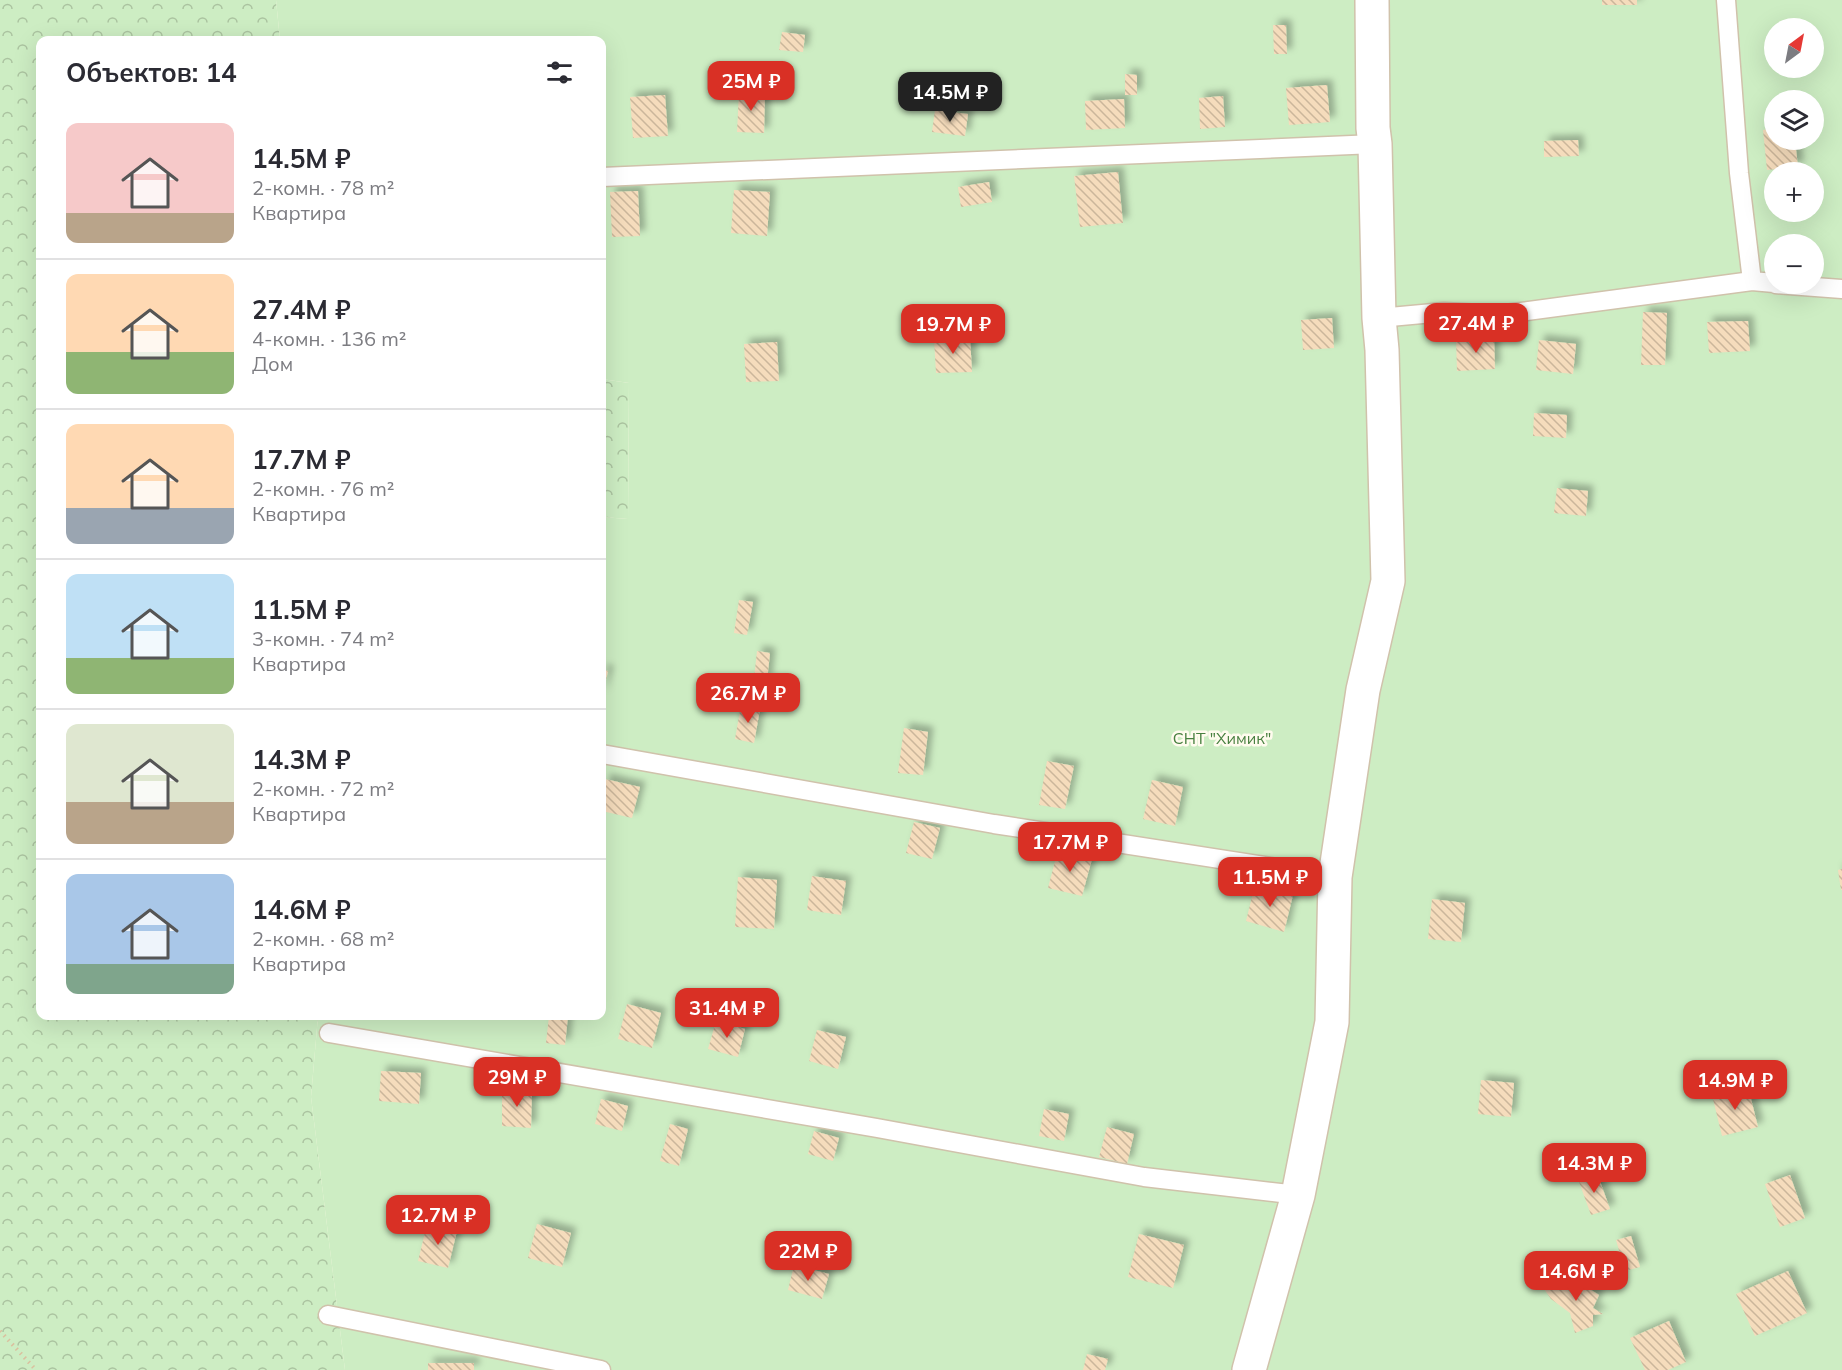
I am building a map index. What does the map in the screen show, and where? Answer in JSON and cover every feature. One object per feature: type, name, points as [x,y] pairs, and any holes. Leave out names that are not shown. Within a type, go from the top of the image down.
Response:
[{"type":"street","points":[[1249,1370],[1298,1196],[1332,1022],[1335,877],[1363,690],[1388,580],[1383,350],[1379,318],[1373,128],[1372,0]]},
{"type":"lane","points":[[1726,0],[1739,173],[1752,282]]},
{"type":"lane","points":[[606,177],[1375,144]]},
{"type":"lane","points":[[1379,318],[1444,312],[1498,315],[1752,282],[1764,283]]},
{"type":"lane","points":[[1824,287],[1842,289]]},
{"type":"lane","points":[[606,755],[994,824],[1335,877]]},
{"type":"lane","points":[[328,1033],[865,1126],[1144,1178],[1298,1196]]},
{"type":"lane","points":[[328,1315],[602,1370]]},
{"type":"path","points":[[0,1331],[36,1370]]},
{"type":"green space","points":[[0,0],[276,0],[280,36],[36,36],[36,1020],[318,1020],[311,1097],[345,1370],[0,1370]]},
{"type":"green space","name":"СНТ \"Химик\"","points":[[276,0],[1842,0],[1842,1370],[345,1370],[311,1097],[318,1020],[606,1020],[606,517],[628,519],[629,383],[606,380],[606,36],[280,36]]},
{"type":"green space","points":[[606,380],[629,383],[628,519],[606,517]]},
{"type":"building","points":[[1602,0],[1637,0],[1637,5],[1602,5]]},
{"type":"building","points":[[1273,25],[1286,25],[1287,54],[1274,54]]},
{"type":"building","points":[[782,32],[805,35],[803,52],[779,50]]},
{"type":"building","points":[[1125,74],[1137,75],[1137,95],[1125,95]]},
{"type":"building","points":[[1327,85],[1330,122],[1289,125],[1286,88]]},
{"type":"building","points":[[739,92],[765,92],[764,133],[737,132]]},
{"type":"building","points":[[665,95],[668,136],[633,138],[630,97]]},
{"type":"building","points":[[1223,96],[1225,127],[1200,129],[1199,98]]},
{"type":"building","points":[[1124,99],[1125,128],[1086,130],[1085,101]]},
{"type":"building","points":[[935,110],[968,114],[965,136],[932,132]]},
{"type":"building","points":[[1578,140],[1579,156],[1544,157],[1544,141]]},
{"type":"building","points":[[1765,150],[1796,150],[1797,162],[1766,162]]},
{"type":"building","points":[[1118,172],[1123,223],[1080,227],[1074,176]]},
{"type":"building","points":[[989,182],[992,202],[961,207],[958,187]]},
{"type":"building","points":[[734,190],[770,192],[767,236],[731,233]]},
{"type":"building","points":[[638,191],[640,236],[612,237],[610,192]]},
{"type":"building","points":[[1643,312],[1667,313],[1665,365],[1641,365]]},
{"type":"building","points":[[1332,318],[1334,348],[1303,350],[1301,320]]},
{"type":"building","points":[[1748,321],[1750,351],[1709,353],[1707,322]]},
{"type":"building","points":[[1494,336],[1495,369],[1457,371],[1456,338]]},
{"type":"building","points":[[970,337],[972,372],[936,373],[934,339]]},
{"type":"building","points":[[1539,340],[1576,344],[1573,374],[1536,370]]},
{"type":"building","points":[[777,342],[779,381],[746,382],[744,344]]},
{"type":"building","points":[[1534,413],[1567,415],[1566,438],[1533,436]]},
{"type":"building","points":[[1557,488],[1588,491],[1586,516],[1554,513]]},
{"type":"building","points":[[739,600],[753,602],[747,635],[734,633]]},
{"type":"building","points":[[757,651],[770,653],[767,681],[754,679]]},
{"type":"building","points":[[741,705],[760,709],[754,743],[735,739]]},
{"type":"building","points":[[904,728],[928,732],[923,775],[898,773]]},
{"type":"building","points":[[1047,761],[1074,766],[1065,809],[1039,805]]},
{"type":"building","points":[[606,779],[640,787],[632,818],[606,812]]},
{"type":"building","points":[[1152,780],[1183,787],[1175,826],[1143,819]]},
{"type":"building","points":[[914,822],[940,828],[932,859],[906,853]]},
{"type":"building","points":[[1058,850],[1092,859],[1082,896],[1048,888]]},
{"type":"building","points":[[1842,869],[1842,890],[1841,890],[1838,870]]},
{"type":"building","points":[[812,876],[846,881],[841,915],[807,910]]},
{"type":"building","points":[[738,877],[777,880],[774,929],[735,927]]},
{"type":"building","points":[[1255,885],[1293,895],[1284,932],[1246,921]]},
{"type":"building","points":[[1432,899],[1465,903],[1461,942],[1428,939]]},
{"type":"building","points":[[627,1004],[661,1013],[652,1048],[618,1039]]},
{"type":"building","points":[[549,1020],[568,1020],[565,1045],[546,1043]]},
{"type":"building","points":[[716,1021],[745,1029],[738,1057],[708,1049]]},
{"type":"building","points":[[817,1030],[846,1037],[838,1069],[809,1061]]},
{"type":"building","points":[[381,1071],[421,1073],[419,1104],[379,1101]]},
{"type":"building","points":[[1481,1080],[1514,1083],[1511,1117],[1478,1114]]},
{"type":"building","points":[[1748,1087],[1758,1127],[1722,1136],[1712,1095]]},
{"type":"building","points":[[502,1089],[532,1090],[531,1128],[502,1126]]},
{"type":"building","points":[[601,1099],[628,1106],[622,1131],[595,1124]]},
{"type":"building","points":[[1044,1109],[1069,1114],[1064,1141],[1039,1136]]},
{"type":"building","points":[[670,1124],[688,1129],[679,1166],[660,1161]]},
{"type":"building","points":[[1107,1127],[1134,1134],[1127,1164],[1099,1157]]},
{"type":"building","points":[[814,1131],[839,1138],[833,1161],[808,1154]]},
{"type":"building","points":[[1597,1173],[1610,1209],[1591,1215],[1578,1179]]},
{"type":"building","points":[[1790,1175],[1805,1218],[1780,1227],[1765,1184]]},
{"type":"building","points":[[427,1224],[457,1231],[448,1268],[418,1261]]},
{"type":"building","points":[[537,1224],[571,1233],[562,1267],[528,1258]]},
{"type":"building","points":[[1139,1234],[1184,1245],[1173,1288],[1128,1277]]},
{"type":"building","points":[[1631,1236],[1640,1267],[1625,1271],[1616,1240]]},
{"type":"building","points":[[794,1265],[829,1274],[822,1299],[788,1290]]},
{"type":"building","points":[[1574,1269],[1587,1285],[1592,1286],[1591,1290],[1599,1295],[1593,1308],[1603,1314],[1593,1315],[1593,1326],[1575,1333],[1570,1313],[1551,1299],[1544,1289],[1560,1285],[1567,1289]]},
{"type":"building","points":[[1788,1271],[1807,1313],[1755,1336],[1736,1294]]},
{"type":"building","points":[[1669,1321],[1686,1362],[1668,1370],[1645,1370],[1630,1338]]},
{"type":"building","points":[[1087,1354],[1108,1359],[1105,1370],[1083,1370]]},
{"type":"building","points":[[428,1363],[474,1363],[474,1370],[428,1370]]}]
